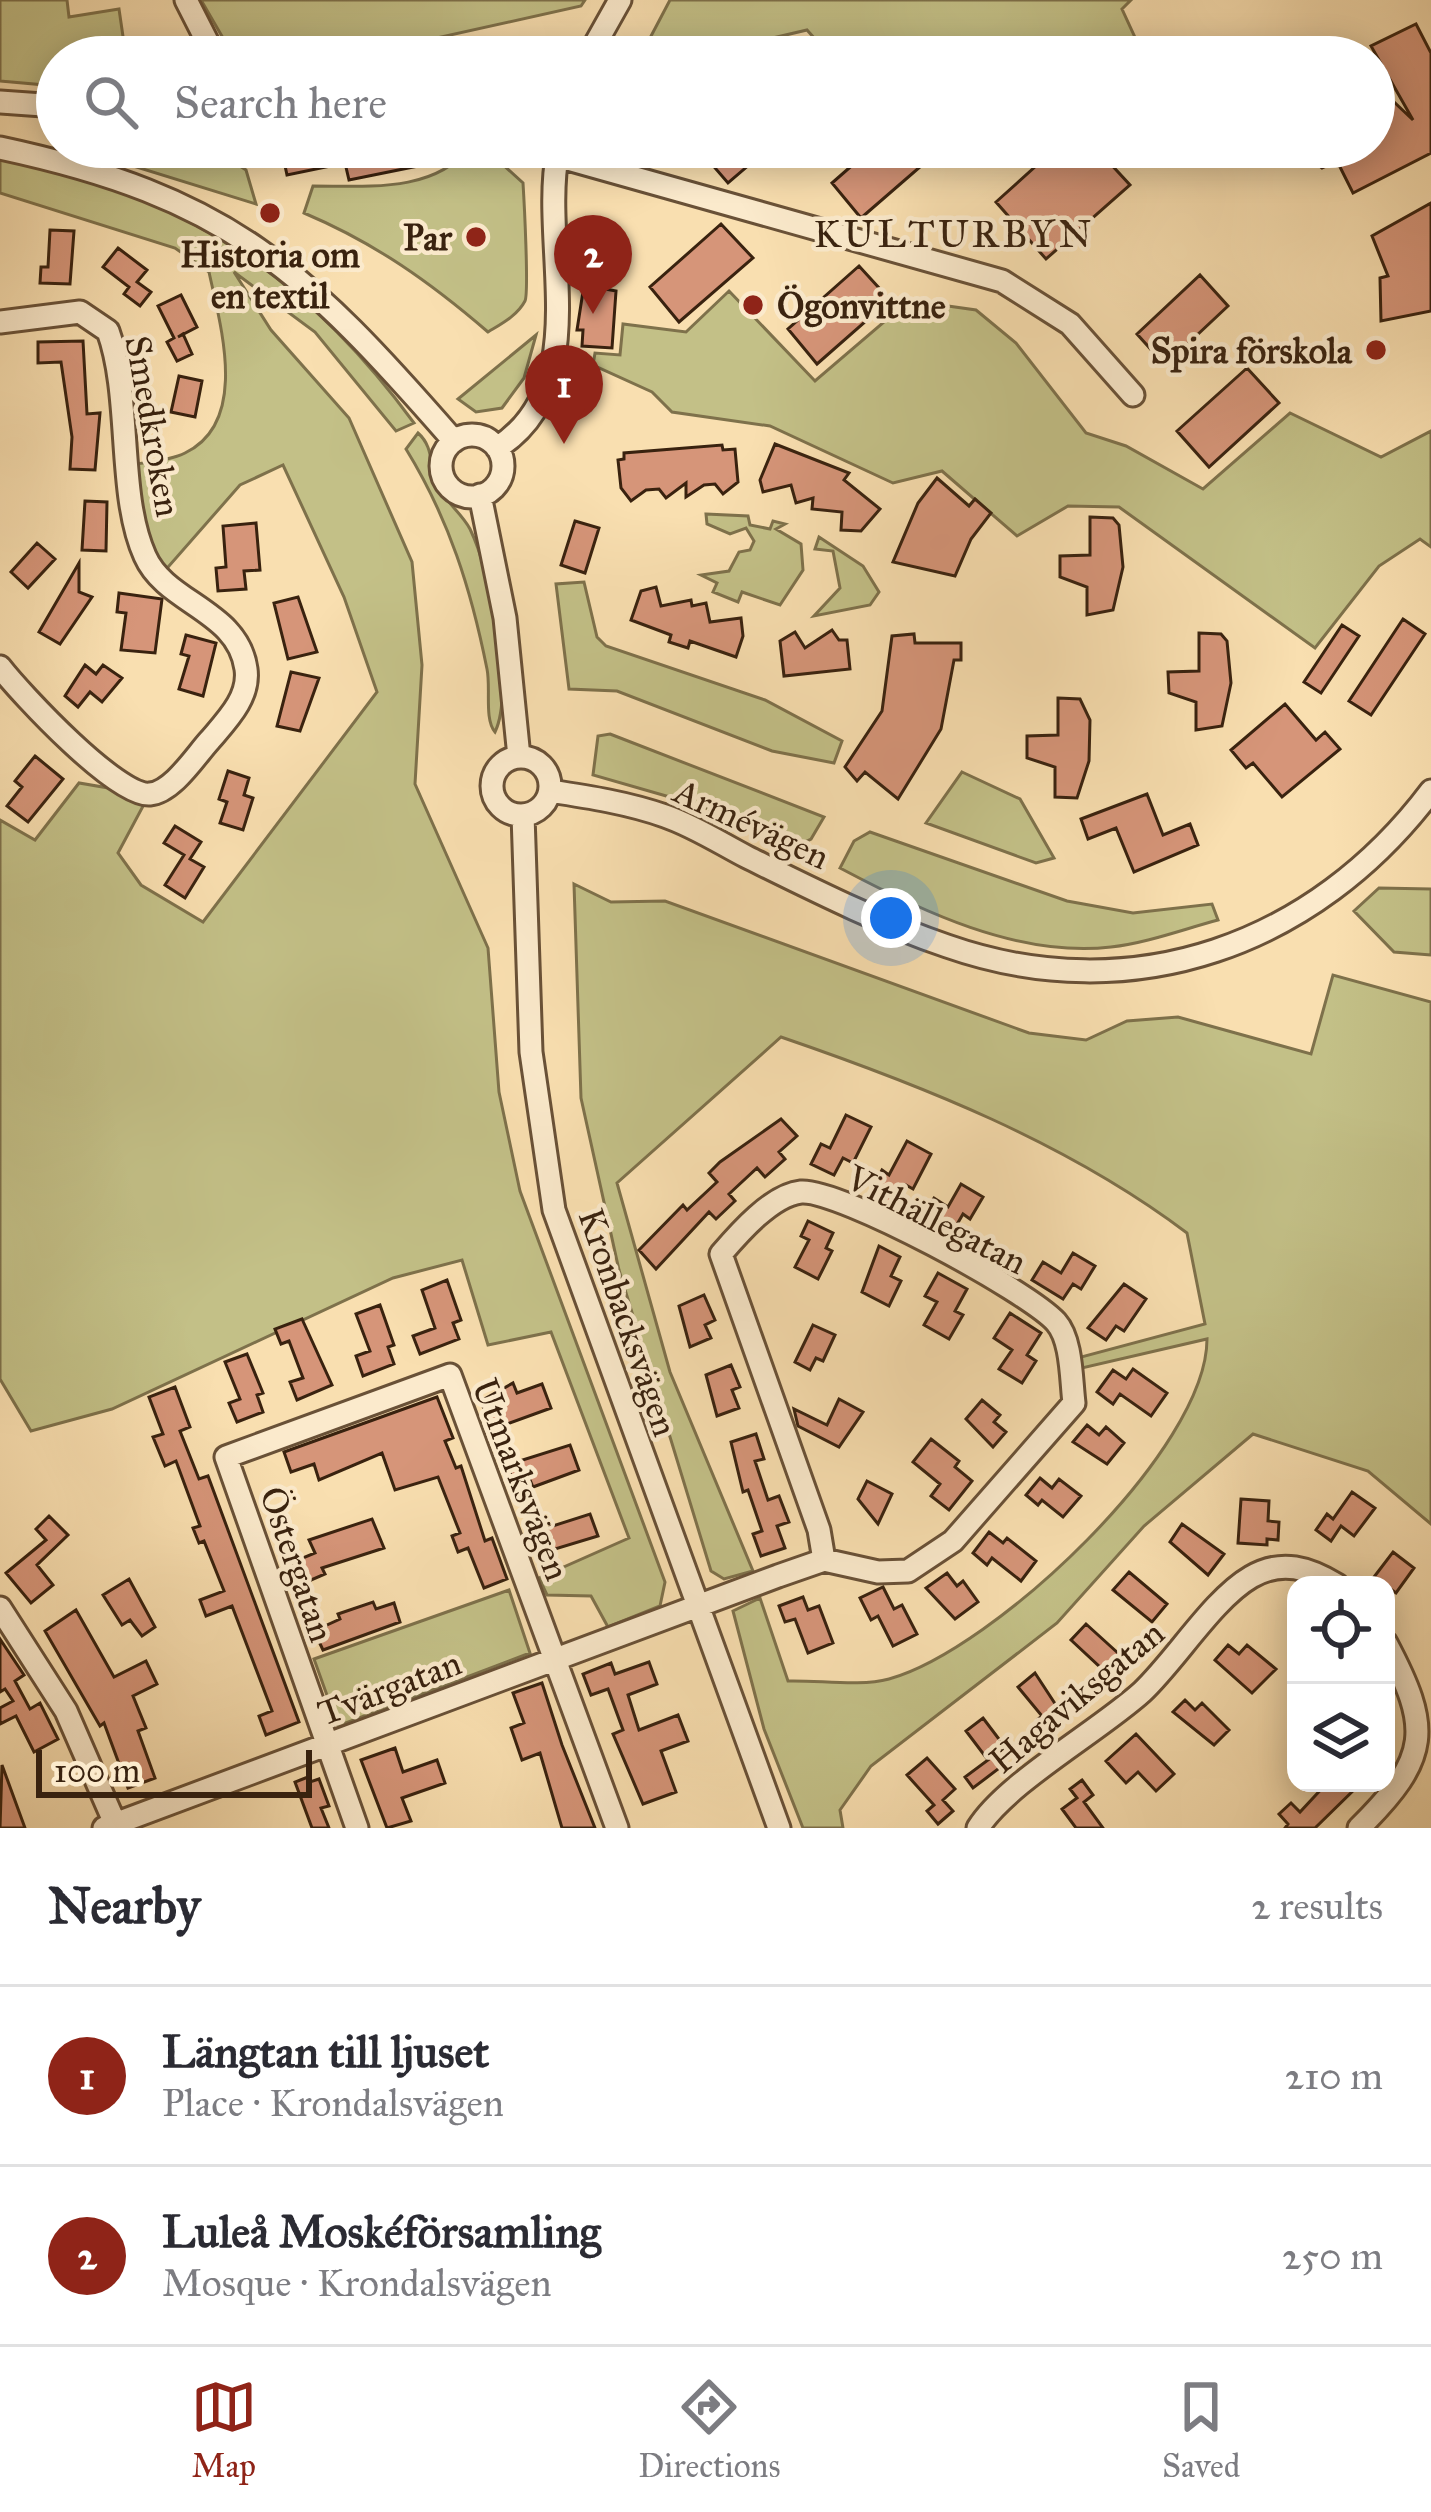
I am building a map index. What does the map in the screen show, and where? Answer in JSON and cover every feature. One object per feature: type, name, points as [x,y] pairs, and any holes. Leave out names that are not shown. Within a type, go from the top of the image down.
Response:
[{"type":"street","points":[[186,0],[204,36]]},
{"type":"street","points":[[600,36],[620,0]]},
{"type":"street","points":[[0,101],[36,104]]},
{"type":"street","points":[[0,148],[36,155]]},
{"type":"street","points":[[90,168],[200,210],[265,251],[318,292],[369,343],[454,441]]},
{"type":"street","points":[[497,448],[536,406],[557,347],[550,230],[556,168]]},
{"type":"street","points":[[610,168],[1002,280],[1070,324],[1133,395]]},
{"type":"street","name":"Smedkroken","points":[[0,322],[80,312],[108,331],[145,556],[230,632],[246,668],[238,707],[171,782],[150,794],[133,793],[27,700],[0,667]]},
{"type":"street","points":[[476,436],[497,448],[502,474],[494,488],[480,496],[458,494],[446,482],[441,459],[454,441],[476,436]]},
{"type":"street","points":[[480,496],[505,617],[519,757]]},
{"type":"street","points":[[519,757],[542,766],[550,790],[544,805],[523,815],[506,811],[492,788],[496,771],[519,757]]},
{"type":"street","name":"Armévägen","points":[[550,790],[668,817],[898,928],[951,948],[1050,968],[1156,968],[1277,928],[1314,906],[1377,855],[1431,791]]},
{"type":"street","name":"Kronbacksvägen","points":[[523,815],[531,1052],[554,1210],[779,1828]]},
{"type":"street","name":"Vithällegatan","points":[[800,1192],[863,1211],[912,1235],[1002,1284],[1057,1323],[1065,1341],[1074,1402],[953,1541],[908,1571],[878,1572],[824,1560],[819,1530],[722,1254],[776,1202],[800,1192]]},
{"type":"street","name":"Utmarksvägen","points":[[226,1457],[450,1375],[617,1828]]},
{"type":"street","name":"Östergatan","points":[[226,1457],[357,1828]]},
{"type":"street","points":[[697,1606],[824,1560]]},
{"type":"street","name":"Hagaviksgatan","points":[[978,1828],[1003,1801],[1141,1692],[1249,1578],[1290,1566],[1322,1576]]},
{"type":"street","name":"Tvärgatan","points":[[113,1826],[697,1606]]},
{"type":"street","points":[[0,1608],[60,1699],[113,1826]]},
{"type":"street","points":[[1359,1828],[1423,1758],[1430,1731],[1429,1703],[1395,1656]]},
{"type":"shaded area","points":[[0,0],[67,0],[69,17],[119,9],[123,36],[36,36],[36,84],[0,81]]},
{"type":"shaded area","points":[[201,0],[585,0],[581,6],[446,36],[222,36]]},
{"type":"shaded area","points":[[670,0],[1131,0],[1122,9],[1134,36],[812,36],[807,30],[782,36],[651,36]]},
{"type":"shaded area","points":[[0,159],[66,174],[182,218],[283,283],[329,324],[414,423],[396,431],[315,332],[234,272],[271,330],[349,418],[412,562],[422,665],[415,784],[488,948],[499,1092],[520,1191],[665,1582],[660,1606],[608,1627],[591,1596],[547,1595],[539,1578],[629,1538],[551,1332],[488,1345],[462,1260],[393,1278],[112,1409],[31,1431],[0,1379],[0,820],[35,840],[79,783],[149,795],[118,853],[141,885],[203,922],[377,692],[344,597],[283,465],[240,485],[162,574],[147,556],[129,465],[185,453],[205,438],[218,419],[224,396],[223,344],[209,272],[175,248],[0,193]]},
{"type":"shaded area","points":[[140,168],[243,168],[256,204]]},
{"type":"shaded area","points":[[507,168],[523,183],[525,301],[488,332],[401,265],[304,213],[313,186],[399,184],[438,172]]},
{"type":"shaded area","points":[[729,291],[815,381],[899,309],[920,302],[976,310],[1016,343],[1086,433],[1126,446],[1203,489],[1290,413],[1381,457],[1431,431],[1431,547],[1420,539],[1379,566],[1315,648],[1119,507],[1068,506],[1017,536],[942,471],[893,483],[770,426],[672,412],[652,392],[593,365],[595,353],[620,355],[623,324],[686,332]]},
{"type":"shaded area","points":[[536,335],[524,378],[502,408],[476,412],[458,399]]},
{"type":"shaded area","points":[[418,433],[427,444],[440,490],[470,529],[486,573],[501,661],[501,713],[495,732],[487,669],[466,583],[435,502],[406,449]]},
{"type":"shaded area","points":[[706,514],[748,516],[750,525],[770,529],[773,521],[785,524],[776,529],[801,544],[803,570],[780,605],[742,592],[738,602],[713,592],[717,583],[701,575],[729,571],[739,552],[750,550],[754,541],[746,528],[730,534],[707,524]]},
{"type":"shaded area","points":[[819,537],[863,566],[879,592],[870,605],[814,616],[840,588],[833,551],[815,549]]},
{"type":"shaded area","points":[[584,582],[597,637],[606,646],[765,700],[842,741],[834,763],[772,751],[617,691],[569,689],[556,584]]},
{"type":"shaded area","points":[[610,734],[824,817],[811,839],[793,848],[701,806],[593,775],[598,736]]},
{"type":"shaded area","points":[[962,772],[1020,799],[1054,858],[1036,863],[926,823]]},
{"type":"shaded area","points":[[870,832],[1067,901],[1133,913],[1212,904],[1218,920],[1111,947],[1076,948],[1005,938],[903,900],[840,868],[854,841]]},
{"type":"shaded area","points":[[574,884],[611,902],[665,901],[1029,1033],[1086,1040],[1127,1021],[1178,1017],[1311,1054],[1333,975],[1431,1002],[1431,1524],[1368,1471],[1253,1434],[1144,1526],[1057,1623],[871,1766],[840,1810],[843,1828],[803,1828],[764,1729],[733,1611],[760,1598],[788,1681],[865,1683],[933,1661],[1036,1588],[1134,1488],[1172,1435],[1198,1384],[1207,1339],[1082,1368],[1081,1357],[1205,1324],[1187,1233],[1093,1171],[992,1119],[781,1037],[617,1183],[670,1372],[753,1571],[724,1579],[711,1571],[619,1270],[581,1098]]},
{"type":"shaded area","points":[[1379,888],[1431,889],[1431,955],[1394,952],[1354,911]]},
{"type":"shaded area","points":[[509,1590],[530,1653],[338,1726],[314,1659]]},
{"type":"building","points":[[1416,24],[1431,53],[1431,153],[1353,193],[1340,168],[1395,168],[1395,103],[1413,120],[1395,88],[1391,36]]},
{"type":"building","points":[[286,168],[321,168],[287,175]]},
{"type":"building","points":[[346,168],[408,168],[349,180]]},
{"type":"building","points":[[715,168],[746,168],[728,183]]},
{"type":"building","points":[[849,168],[919,168],[861,218],[832,183]]},
{"type":"building","points":[[1034,168],[1114,168],[1130,185],[1046,259],[996,202]]},
{"type":"building","points":[[1431,203],[1431,311],[1381,321],[1380,278],[1388,276],[1372,236]]},
{"type":"building","points":[[721,224],[753,258],[679,322],[650,287]]},
{"type":"building","points":[[50,230],[74,231],[70,284],[40,283],[41,267],[48,267]]},
{"type":"building","points":[[118,248],[147,270],[137,282],[151,292],[140,306],[124,294],[129,287],[103,267]]},
{"type":"building","points":[[859,266],[890,300],[817,364],[788,329]]},
{"type":"building","points":[[1200,275],[1228,306],[1165,365],[1137,334]]},
{"type":"building","points":[[584,285],[616,291],[612,348],[582,346],[583,330],[577,330]]},
{"type":"building","points":[[181,295],[197,327],[183,334],[192,354],[177,361],[167,342],[174,338],[158,306]]},
{"type":"building","points":[[83,341],[87,414],[100,413],[95,470],[70,469],[72,437],[61,362],[38,363],[38,342]]},
{"type":"building","points":[[1247,368],[1279,403],[1209,467],[1177,431]]},
{"type":"building","points":[[179,376],[202,381],[195,417],[171,412]]},
{"type":"building","points":[[775,444],[849,473],[844,480],[880,509],[861,531],[841,530],[842,512],[812,509],[813,498],[796,503],[791,485],[763,492],[760,480]]},
{"type":"building","points":[[722,445],[723,450],[735,449],[738,482],[723,494],[715,484],[686,497],[686,483],[666,498],[659,489],[646,490],[631,501],[621,488],[618,460],[624,459],[624,453]]},
{"type":"building","points":[[937,478],[969,506],[975,499],[991,513],[971,539],[955,576],[893,562],[918,503]]},
{"type":"building","points":[[85,501],[107,502],[106,551],[82,550]]},
{"type":"building","points":[[1090,517],[1113,518],[1119,525],[1123,567],[1113,610],[1087,615],[1087,587],[1060,577],[1060,556],[1090,555]]},
{"type":"building","points":[[575,521],[599,528],[585,573],[561,565]]},
{"type":"building","points":[[256,523],[260,570],[244,571],[246,589],[218,591],[216,568],[226,567],[223,526]]},
{"type":"building","points":[[37,543],[55,559],[28,588],[11,572]]},
{"type":"building","points":[[79,563],[79,592],[92,597],[60,644],[39,632]]},
{"type":"building","points":[[656,587],[661,606],[691,600],[692,606],[706,603],[710,622],[741,618],[743,636],[736,657],[690,641],[688,648],[669,642],[671,635],[631,620],[641,591]]},
{"type":"building","points":[[119,593],[162,599],[155,653],[121,650],[126,613],[117,612]]},
{"type":"building","points":[[298,597],[317,652],[288,659],[274,603]]},
{"type":"building","points":[[1403,619],[1425,634],[1371,715],[1349,701]]},
{"type":"building","points":[[1342,625],[1359,636],[1321,693],[1304,682]]},
{"type":"building","points":[[832,630],[839,640],[847,640],[850,669],[784,676],[780,641],[795,632],[805,648]]},
{"type":"building","points":[[1199,633],[1221,634],[1227,641],[1231,683],[1222,726],[1196,730],[1196,702],[1169,693],[1168,672],[1199,671]]},
{"type":"building","points":[[914,634],[915,643],[961,643],[961,660],[954,660],[941,729],[898,799],[865,772],[857,781],[845,767],[882,711],[892,636]]},
{"type":"building","points":[[186,635],[216,643],[203,696],[179,689],[189,656],[181,654]]},
{"type":"building","points":[[85,665],[96,674],[103,665],[122,678],[102,702],[90,692],[78,707],[65,696]]},
{"type":"building","points":[[291,672],[319,678],[300,731],[277,726]]},
{"type":"building","points":[[1058,698],[1080,699],[1090,720],[1089,761],[1077,798],[1055,797],[1055,767],[1027,758],[1027,736],[1058,735]]},
{"type":"building","points":[[1285,704],[1316,740],[1325,732],[1340,749],[1282,797],[1253,763],[1246,768],[1231,750]]},
{"type":"building","points":[[35,756],[63,779],[28,822],[7,806],[22,787],[15,781]]},
{"type":"building","points":[[228,771],[249,778],[244,795],[253,798],[243,830],[220,823],[227,802],[219,799]]},
{"type":"building","points":[[1147,794],[1163,835],[1190,824],[1198,845],[1134,872],[1116,828],[1088,839],[1081,819]]},
{"type":"building","points":[[175,826],[201,842],[190,859],[204,867],[185,898],[165,885],[184,855],[164,843]]},
{"type":"building","points":[[846,1115],[871,1127],[853,1163],[843,1158],[834,1175],[811,1164],[821,1144],[830,1148]]},
{"type":"building","points":[[781,1119],[797,1136],[779,1152],[785,1159],[765,1177],[757,1168],[729,1194],[735,1201],[716,1219],[709,1212],[656,1269],[639,1250],[683,1205],[687,1210],[717,1182],[709,1173],[720,1162]]},
{"type":"building","points":[[907,1141],[931,1154],[913,1189],[906,1185],[895,1206],[870,1192],[882,1170],[889,1175]]},
{"type":"building","points":[[961,1184],[983,1197],[970,1219],[963,1214],[952,1233],[923,1216],[934,1198],[948,1207]]},
{"type":"building","points":[[808,1221],[833,1233],[826,1248],[832,1251],[818,1279],[795,1267],[809,1240],[801,1236]]},
{"type":"building","points":[[879,1246],[900,1257],[891,1276],[901,1281],[889,1306],[862,1292]]},
{"type":"building","points":[[1073,1253],[1095,1266],[1081,1289],[1073,1284],[1063,1299],[1032,1280],[1043,1262],[1061,1273]]},
{"type":"building","points":[[938,1273],[967,1289],[955,1311],[963,1315],[949,1339],[924,1325],[937,1302],[925,1296]]},
{"type":"building","points":[[447,1280],[461,1320],[453,1323],[459,1339],[420,1354],[413,1336],[435,1328],[422,1290]]},
{"type":"building","points":[[1124,1284],[1146,1299],[1124,1331],[1116,1326],[1106,1340],[1088,1328]]},
{"type":"building","points":[[704,1295],[715,1320],[705,1325],[711,1338],[690,1347],[679,1306]]},
{"type":"building","points":[[380,1305],[394,1345],[388,1347],[394,1364],[363,1376],[356,1356],[370,1351],[356,1314]]},
{"type":"building","points":[[1010,1313],[1041,1333],[1027,1355],[1036,1361],[1022,1383],[999,1369],[1012,1350],[994,1338]]},
{"type":"building","points":[[302,1319],[332,1385],[297,1400],[290,1382],[303,1378],[289,1341],[281,1344],[275,1329]]},
{"type":"building","points":[[813,1325],[835,1335],[823,1361],[816,1358],[810,1370],[795,1362]]},
{"type":"building","points":[[247,1354],[263,1393],[257,1395],[263,1412],[237,1422],[229,1403],[240,1399],[225,1362]]},
{"type":"building","points":[[731,1365],[740,1387],[732,1390],[739,1408],[717,1416],[706,1375]]},
{"type":"building","points":[[1133,1369],[1167,1393],[1151,1416],[1120,1394],[1113,1404],[1097,1392],[1113,1370],[1126,1379]]},
{"type":"building","points":[[513,1383],[517,1393],[542,1384],[551,1408],[507,1424],[504,1417],[489,1423],[481,1401]]},
{"type":"building","points":[[175,1387],[190,1427],[180,1431],[199,1479],[208,1476],[299,1722],[266,1735],[259,1716],[272,1711],[232,1606],[206,1616],[200,1600],[224,1591],[204,1541],[199,1543],[193,1528],[200,1526],[176,1461],[165,1466],[153,1437],[163,1434],[149,1397]]},
{"type":"building","points":[[437,1397],[453,1438],[445,1441],[456,1468],[461,1466],[485,1541],[492,1538],[507,1579],[484,1588],[468,1548],[458,1552],[452,1536],[460,1533],[438,1477],[395,1490],[382,1453],[319,1480],[314,1464],[291,1472],[284,1452]]},
{"type":"building","points":[[839,1399],[863,1412],[839,1447],[798,1426],[794,1409],[827,1425]]},
{"type":"building","points":[[982,1400],[1000,1415],[994,1422],[1006,1432],[993,1447],[966,1419]]},
{"type":"building","points":[[1087,1425],[1099,1435],[1106,1427],[1124,1443],[1107,1464],[1073,1442]]},
{"type":"building","points":[[756,1434],[764,1459],[755,1461],[768,1500],[779,1496],[789,1522],[777,1526],[785,1548],[761,1556],[753,1534],[762,1531],[748,1490],[743,1492],[731,1442]]},
{"type":"building","points":[[931,1439],[959,1461],[955,1467],[972,1481],[949,1510],[931,1496],[940,1484],[913,1462]]},
{"type":"building","points":[[570,1445],[579,1470],[533,1487],[530,1480],[515,1486],[507,1465]]},
{"type":"building","points":[[1040,1478],[1052,1488],[1059,1479],[1081,1496],[1063,1517],[1042,1500],[1038,1505],[1026,1495]]},
{"type":"building","points":[[867,1481],[892,1494],[878,1524],[858,1499]]},
{"type":"building","points":[[1352,1492],[1375,1508],[1354,1536],[1341,1526],[1331,1541],[1316,1530],[1327,1514],[1333,1519]]},
{"type":"building","points":[[1241,1499],[1269,1501],[1268,1521],[1279,1522],[1278,1540],[1267,1539],[1267,1545],[1238,1543]]},
{"type":"building","points":[[590,1514],[598,1536],[542,1553],[534,1532]]},
{"type":"building","points":[[49,1516],[68,1535],[37,1565],[53,1585],[31,1603],[6,1573],[46,1540],[36,1529]]},
{"type":"building","points":[[372,1519],[384,1548],[322,1568],[325,1574],[302,1584],[293,1562],[315,1553],[309,1540]]},
{"type":"building","points":[[1182,1524],[1224,1554],[1208,1575],[1170,1542]]},
{"type":"building","points":[[989,1532],[1003,1543],[1007,1538],[1036,1561],[1021,1581],[992,1558],[987,1565],[973,1553]]},
{"type":"building","points":[[1393,1552],[1414,1568],[1396,1593],[1395,1576],[1375,1576]]},
{"type":"building","points":[[1129,1572],[1167,1604],[1152,1622],[1113,1590]]},
{"type":"building","points":[[947,1573],[957,1586],[963,1581],[978,1602],[955,1619],[926,1588]]},
{"type":"building","points":[[129,1579],[155,1627],[142,1636],[130,1620],[122,1625],[103,1595]]},
{"type":"building","points":[[883,1587],[894,1609],[902,1605],[917,1634],[893,1646],[878,1616],[871,1620],[860,1598]]},
{"type":"building","points":[[803,1597],[808,1610],[819,1606],[833,1643],[808,1653],[795,1619],[785,1622],[779,1606]]},
{"type":"building","points":[[373,1602],[376,1609],[394,1603],[400,1622],[323,1650],[314,1631],[340,1619],[338,1614]]},
{"type":"building","points":[[76,1610],[114,1677],[146,1661],[157,1684],[133,1696],[146,1728],[138,1731],[155,1778],[128,1788],[104,1723],[100,1726],[45,1631]]},
{"type":"building","points":[[1086,1624],[1119,1654],[1114,1659],[1123,1668],[1107,1685],[1097,1675],[1102,1669],[1071,1640]]},
{"type":"building","points":[[0,1639],[24,1675],[15,1681],[30,1709],[40,1703],[58,1739],[34,1752],[16,1716],[0,1724],[0,1708],[13,1701],[5,1689],[0,1692]]},
{"type":"building","points":[[1228,1645],[1239,1654],[1247,1645],[1276,1669],[1252,1693],[1215,1660]]},
{"type":"building","points":[[649,1662],[657,1684],[628,1695],[639,1730],[678,1715],[688,1741],[661,1751],[676,1792],[643,1804],[613,1734],[623,1730],[608,1689],[591,1695],[583,1674],[611,1663],[615,1674]]},
{"type":"building","points":[[1035,1673],[1065,1719],[1047,1733],[1037,1720],[1042,1716],[1018,1687]]},
{"type":"building","points":[[542,1683],[595,1828],[562,1828],[540,1753],[522,1760],[511,1728],[524,1723],[513,1693]]},
{"type":"building","points":[[1185,1700],[1195,1710],[1202,1703],[1229,1730],[1214,1745],[1173,1712]]},
{"type":"building","points":[[983,1718],[1005,1747],[999,1752],[1006,1763],[973,1788],[965,1777],[988,1760],[966,1731]]},
{"type":"building","points":[[1136,1734],[1174,1774],[1156,1791],[1138,1772],[1126,1783],[1106,1761]]},
{"type":"building","points":[[395,1748],[403,1772],[437,1760],[445,1783],[402,1798],[411,1821],[387,1828],[361,1760]]},
{"type":"building","points":[[927,1758],[955,1789],[943,1800],[953,1811],[938,1824],[927,1811],[934,1805],[907,1775]]},
{"type":"building","points":[[2,1765],[25,1828],[0,1828]]},
{"type":"building","points":[[308,1777],[310,1782],[319,1779],[329,1806],[321,1808],[329,1828],[312,1828],[295,1782]]},
{"type":"building","points":[[1082,1780],[1093,1795],[1084,1802],[1103,1828],[1076,1828],[1062,1809],[1077,1798],[1070,1789]]},
{"type":"building","points":[[1319,1792],[1352,1792],[1315,1828],[1285,1828],[1288,1824],[1279,1814],[1291,1803],[1300,1812]]},
{"type":"place","name":"Historia om en textil","points":[[270,213]]},
{"type":"place","name":"Par","points":[[476,237]]},
{"type":"place","name":"Ögonvittne","points":[[753,305]]},
{"type":"place","name":"Luleå Moskéförsamling","points":[[593,314]]},
{"type":"place","name":"Spira förskola","points":[[1376,350]]},
{"type":"place","name":"Längtan till ljuset","points":[[564,444]]},
{"type":"district","name":"KULTURBYN","points":[[954,233]]}]
